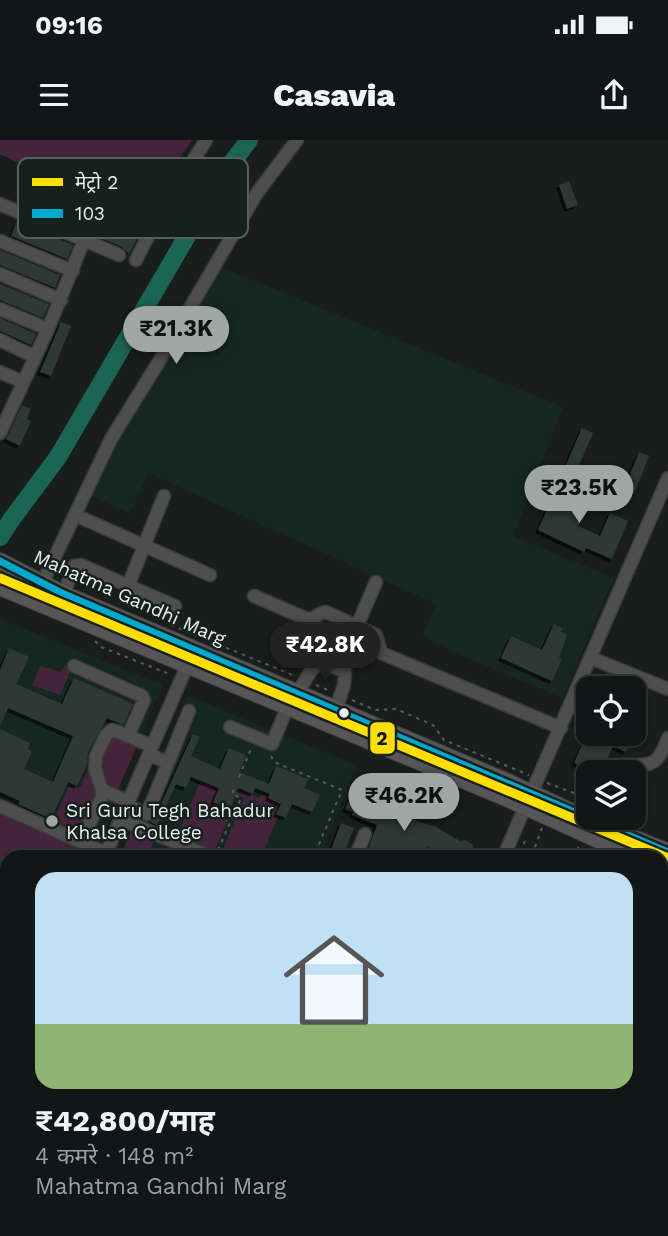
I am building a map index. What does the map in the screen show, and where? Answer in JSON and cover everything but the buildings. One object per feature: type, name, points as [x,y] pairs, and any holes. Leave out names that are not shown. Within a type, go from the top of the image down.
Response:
[{"type":"main road","name":"Mahatma Gandhi Marg","points":[[13,567],[191,657]]},
{"type":"main road","points":[[8,590],[13,567]]},
{"type":"main road","name":"Mahatma Gandhi Marg","points":[[8,590],[297,693],[576,811]]},
{"type":"main road","name":"Mahatma Gandhi Marg","points":[[297,693],[338,702],[532,793],[607,850]]},
{"type":"main road","name":"Mahatma Gandhi Marg","points":[[619,830],[664,850]]},
{"type":"street","points":[[195,158],[206,140]]},
{"type":"street","points":[[248,208],[297,140]]},
{"type":"street","points":[[0,204],[18,212]]},
{"type":"street","points":[[79,238],[119,255]]},
{"type":"street","points":[[136,260],[147,238]]},
{"type":"street","points":[[42,584],[111,439],[231,238]]},
{"type":"street","points":[[0,433],[5,407],[23,382],[35,357],[84,240]]},
{"type":"street","points":[[0,241],[73,271]]},
{"type":"street","points":[[0,274],[61,300]]},
{"type":"street","points":[[0,309],[48,329]]},
{"type":"street","points":[[0,341],[35,357]]},
{"type":"street","points":[[0,372],[23,382]]},
{"type":"street","points":[[507,850],[668,478]]},
{"type":"street","points":[[128,586],[164,496]]},
{"type":"street","points":[[84,519],[210,575]]},
{"type":"street","points":[[64,594],[74,566],[81,565],[175,606]]},
{"type":"street","points":[[357,626],[376,582]]},
{"type":"street","points":[[254,596],[307,619],[313,619],[324,612],[357,626],[377,636],[381,653],[561,728]]},
{"type":"street","points":[[107,850],[191,657]]},
{"type":"street","points":[[591,658],[668,689]]},
{"type":"street","points":[[230,727],[272,744],[310,671],[324,663],[345,671],[338,702]]},
{"type":"street","points":[[74,666],[142,696],[144,701],[128,736]]},
{"type":"street","points":[[102,790],[146,814],[188,711]]},
{"type":"street","points":[[81,842],[102,797],[94,761],[106,735],[112,730],[128,736],[168,763]]},
{"type":"street","points":[[646,765],[657,761],[668,738]]},
{"type":"street","points":[[0,806],[96,850]]},
{"type":"street","points":[[120,819],[195,850]]},
{"type":"street","points":[[358,850],[365,834]]},
{"type":"path","points":[[172,625],[297,693],[375,710],[396,709],[433,725],[444,740],[532,793],[574,793],[576,797]]},
{"type":"path","points":[[239,777],[256,737]]},
{"type":"path","points":[[272,744],[271,755],[275,762],[342,790],[316,850]]},
{"type":"path","points":[[218,850],[241,798],[232,794],[235,786]]},
{"type":"path","points":[[533,850],[541,832]]},
{"type":"path","points":[[521,850],[525,841]]},
{"type":"shaded area","points":[[0,140],[192,140],[180,158],[18,158],[18,162],[0,154]]},
{"type":"shaded area","points":[[221,267],[563,407],[513,536],[614,578],[563,698],[462,656],[422,636],[436,604],[148,473],[130,513],[87,494]]},
{"type":"shaded area","name":"Sri Guru Tegh Bahadur Khalsa College","points":[[0,619],[163,685],[92,850],[0,850]]},
{"type":"shaded area","points":[[65,665],[72,667],[60,695],[32,685],[40,666],[61,672]]},
{"type":"shaded area","points":[[187,695],[358,766],[322,850],[123,850]]},
{"type":"shaded area","points":[[116,737],[137,746],[117,791],[107,786],[101,764],[110,738]]},
{"type":"shaded area","points":[[92,762],[98,789],[79,833],[53,822],[69,785],[79,789]]},
{"type":"shaded area","points":[[211,779],[219,783],[211,804],[231,813],[215,850],[177,837],[200,782],[208,785]]},
{"type":"shaded area","points":[[238,789],[259,798],[262,793],[267,796],[266,800],[279,805],[275,815],[278,817],[264,850],[223,850],[244,798],[236,794]]},
{"type":"shaded area","points":[[0,811],[90,850],[0,850]]},
{"type":"shaded area","points":[[133,827],[156,837],[150,850],[123,850]]},
{"type":"waterway","points":[[236,158],[249,140]]},
{"type":"waterway","points":[[0,537],[58,457],[186,238]]},
{"type":"metro line","name":"2","points":[[0,578],[649,850]]},
{"type":"transit line","name":"103","points":[[0,561],[64,594],[663,850]]},
{"type":"place","name":"Sri Guru Tegh Bahadur Khalsa College","points":[[52,821]]}]
